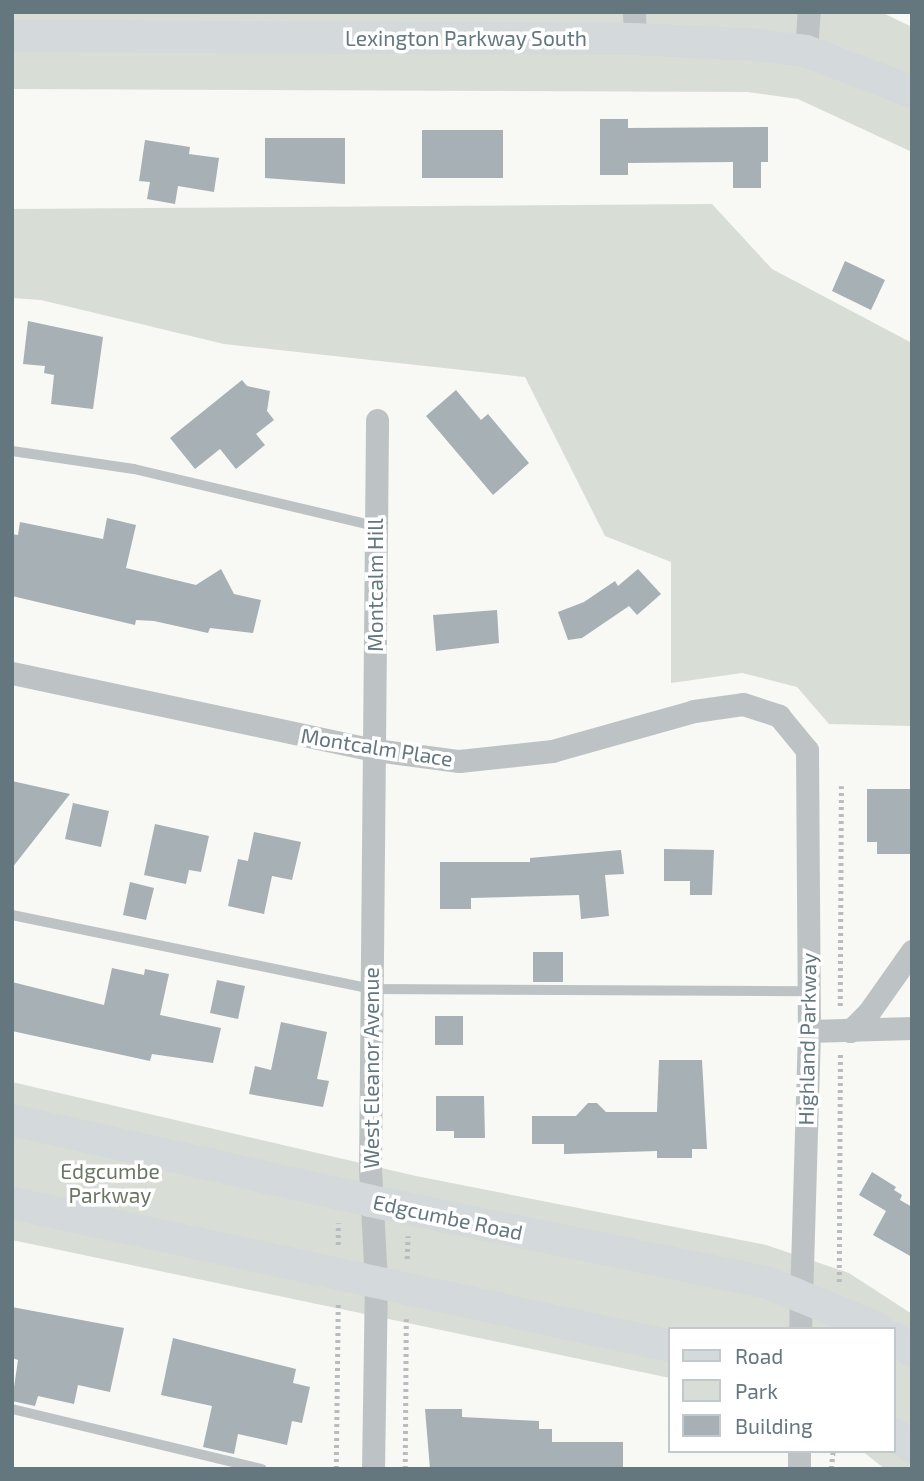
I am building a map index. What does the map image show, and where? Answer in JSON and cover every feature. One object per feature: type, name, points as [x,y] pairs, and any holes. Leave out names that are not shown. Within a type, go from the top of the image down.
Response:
[{"type":"street","points":[[806,51],[810,12]]},
{"type":"street","name":"Lexington Parkway South","points":[[12,36],[634,26],[806,51],[912,92]]},
{"type":"street","name":"Montcalm Hill","points":[[375,750],[377,420]]},
{"type":"street","name":"Montcalm Place","points":[[12,673],[375,750],[459,761],[501,760],[552,751],[694,710],[743,704],[779,716],[807,750]]},
{"type":"street","name":"West Eleanor Avenue","points":[[373,1469],[376,1283],[370,1201],[375,750]]},
{"type":"street","name":"Highland Parkway","points":[[800,1327],[809,1031],[807,750]]},
{"type":"street","points":[[850,1031],[869,1012],[912,951]]},
{"type":"street","points":[[809,1031],[912,1028]]},
{"type":"street","name":"Edgcumbe Road","points":[[12,1119],[370,1201],[766,1282],[874,1327]]},
{"type":"street","points":[[12,1203],[668,1346]]},
{"type":"street","points":[[896,1339],[912,1351]]},
{"type":"street","points":[[896,1435],[912,1447]]},
{"type":"lane","points":[[12,451],[134,469],[376,526]]},
{"type":"lane","points":[[12,915],[371,989],[808,991]]},
{"type":"lane","points":[[12,1409],[262,1469]]},
{"type":"path","points":[[338,1211],[338,1253]]},
{"type":"path","points":[[407,1262],[408,1227]]},
{"type":"path","points":[[336,1469],[338,1294]]},
{"type":"path","points":[[405,1469],[406,1320]]},
{"type":"green space","points":[[12,12],[881,12],[912,27],[912,152],[798,99],[748,92],[12,89]]},
{"type":"green space","points":[[712,204],[772,269],[912,343],[912,726],[829,724],[797,687],[742,673],[671,683],[671,562],[605,536],[525,377],[224,344],[41,300],[12,298],[12,209]]},
{"type":"green space","name":"Edgcumbe Parkway","points":[[12,1082],[416,1176],[766,1245],[849,1273],[912,1314],[912,1469],[885,1469],[865,1453],[896,1453],[896,1327],[668,1327],[668,1378],[12,1240]]},
{"type":"building","points":[[600,119],[628,119],[628,128],[768,127],[768,162],[761,162],[761,188],[733,188],[733,162],[628,163],[628,175],[600,175]]},
{"type":"building","points":[[422,130],[503,130],[503,178],[422,178]]},
{"type":"building","points":[[265,138],[345,138],[345,184],[265,178]]},
{"type":"building","points":[[145,140],[190,147],[189,154],[219,158],[214,192],[178,186],[175,204],[147,199],[150,182],[139,181]]},
{"type":"building","points":[[845,261],[885,280],[871,310],[832,291]]},
{"type":"building","points":[[28,321],[103,337],[93,409],[51,404],[54,375],[44,373],[45,366],[23,364]]},
{"type":"building","points":[[242,380],[247,386],[270,391],[267,411],[274,420],[256,434],[265,445],[236,469],[220,449],[195,469],[170,438]]},
{"type":"building","points":[[456,390],[481,420],[488,414],[529,463],[493,495],[426,416]]},
{"type":"building","points":[[107,518],[136,525],[126,568],[196,585],[221,569],[234,594],[261,600],[253,633],[210,628],[208,633],[154,621],[136,620],[135,625],[12,596],[12,534],[18,535],[20,522],[103,539]]},
{"type":"building","points":[[638,569],[661,594],[637,615],[629,606],[582,638],[568,640],[558,612],[584,602],[615,581],[618,586]]},
{"type":"building","points":[[497,610],[499,643],[436,651],[433,615]]},
{"type":"building","points":[[12,781],[70,794],[12,868]]},
{"type":"building","points":[[867,789],[912,789],[912,854],[877,854],[877,842],[867,842]]},
{"type":"building","points":[[73,803],[109,811],[101,847],[65,839]]},
{"type":"building","points":[[155,824],[209,836],[201,872],[189,870],[186,884],[144,875]]},
{"type":"building","points":[[254,832],[301,842],[292,880],[272,876],[264,914],[228,906],[238,859],[248,861]]},
{"type":"building","points":[[664,849],[714,850],[712,895],[690,895],[690,881],[664,881]]},
{"type":"building","points":[[621,850],[624,874],[605,875],[609,916],[581,919],[579,895],[471,898],[471,909],[440,909],[440,862],[530,862],[530,858]]},
{"type":"building","points":[[130,882],[154,888],[146,920],[123,915]]},
{"type":"building","points":[[533,952],[563,952],[563,982],[533,982]]},
{"type":"building","points":[[112,968],[144,975],[145,969],[169,974],[160,1015],[221,1028],[213,1063],[152,1054],[150,1061],[12,1031],[12,982],[104,1005]]},
{"type":"building","points":[[217,980],[245,986],[238,1019],[210,1013]]},
{"type":"building","points":[[435,1016],[463,1016],[463,1045],[435,1045]]},
{"type":"building","points":[[281,1022],[327,1032],[317,1079],[329,1081],[323,1107],[249,1094],[255,1066],[271,1070]]},
{"type":"building","points":[[659,1060],[702,1060],[707,1149],[692,1149],[692,1158],[657,1158],[657,1151],[564,1154],[564,1144],[532,1144],[532,1116],[576,1116],[588,1103],[597,1103],[606,1112],[657,1112]]},
{"type":"building","points":[[436,1096],[484,1096],[485,1138],[454,1138],[454,1131],[436,1131]]},
{"type":"building","points":[[872,1172],[896,1187],[894,1190],[902,1195],[900,1200],[912,1207],[912,1257],[873,1235],[886,1211],[859,1195]]},
{"type":"building","points":[[12,1307],[124,1328],[110,1392],[78,1385],[74,1404],[38,1396],[35,1406],[12,1401],[18,1360],[12,1358]]},
{"type":"building","points":[[173,1338],[296,1369],[293,1383],[310,1387],[302,1423],[292,1421],[287,1445],[238,1434],[234,1454],[203,1447],[212,1406],[161,1395]]},
{"type":"building","points":[[425,1409],[462,1409],[462,1417],[539,1421],[539,1429],[552,1429],[552,1442],[623,1442],[623,1469],[430,1469]]}]
